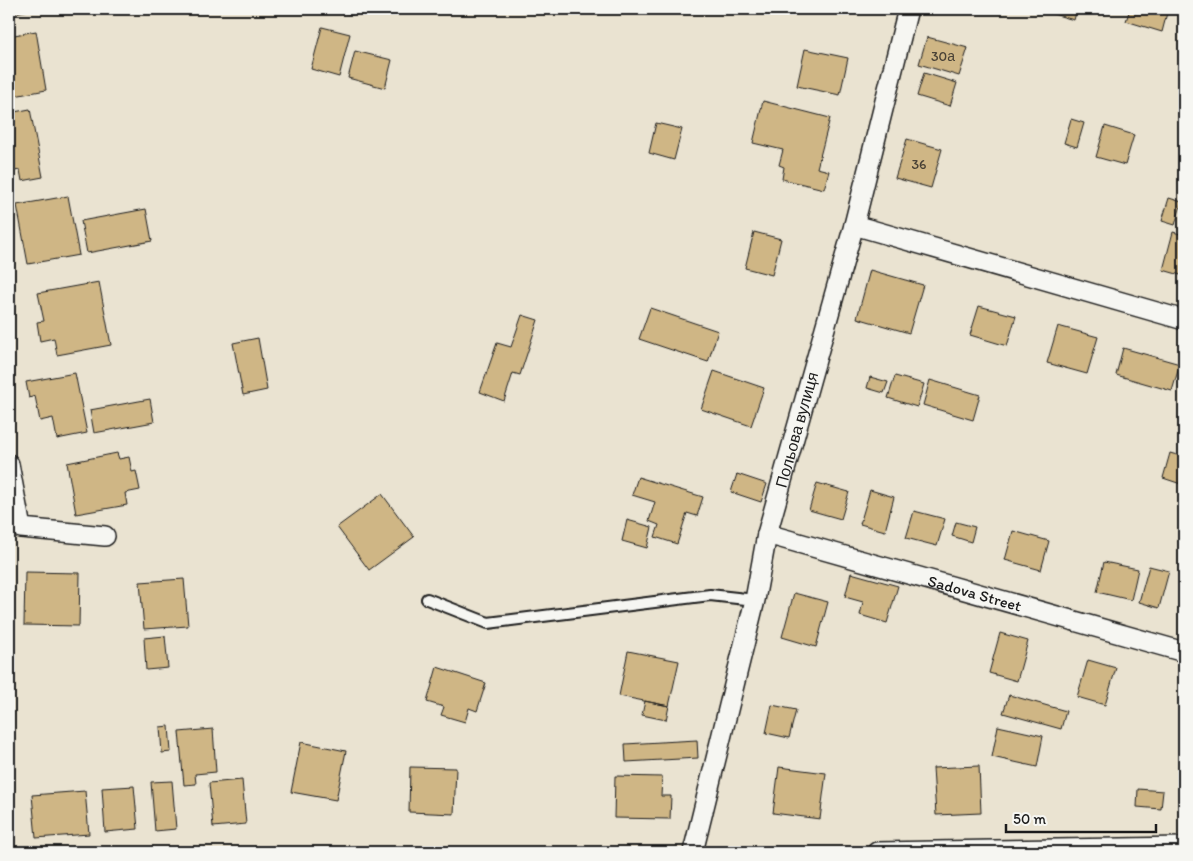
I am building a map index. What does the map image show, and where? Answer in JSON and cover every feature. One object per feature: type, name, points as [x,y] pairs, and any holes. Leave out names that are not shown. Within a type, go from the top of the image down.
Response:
[{"type":"street","name":"Польова вулиця","points":[[693,852],[755,600],[766,534],[854,225],[908,9]]},
{"type":"street","points":[[854,225],[1184,320]]},
{"type":"street","points":[[9,464],[15,530],[105,536]]},
{"type":"street","name":"Sadova Street","points":[[766,534],[1184,652]]},
{"type":"street","points":[[877,852],[1184,847]]},
{"type":"lane","points":[[427,599],[488,623],[710,595],[755,600]]},
{"type":"building","points":[[9,9],[35,9],[9,14]]},
{"type":"building","points":[[330,9],[354,9],[353,15]]},
{"type":"building","points":[[1036,9],[1077,9],[1074,20]]},
{"type":"building","points":[[1130,9],[1168,9],[1162,32],[1126,21]]},
{"type":"building","points":[[322,27],[350,34],[339,77],[311,69]]},
{"type":"building","points":[[36,31],[46,90],[9,97],[9,36]]},
{"type":"building","points":[[927,37],[968,48],[959,76],[919,64]]},
{"type":"building","points":[[805,49],[848,58],[840,95],[797,86]]},
{"type":"building","points":[[355,51],[392,60],[385,88],[348,78]]},
{"type":"building","points":[[924,73],[957,83],[950,106],[917,96]]},
{"type":"building","points":[[763,101],[830,118],[817,168],[829,171],[824,189],[782,179],[784,167],[779,165],[783,150],[753,143]]},
{"type":"building","points":[[30,109],[43,177],[22,181],[20,170],[9,172],[9,113]]},
{"type":"building","points":[[1071,119],[1084,123],[1077,147],[1064,143]]},
{"type":"building","points":[[656,123],[682,129],[674,160],[649,153]]},
{"type":"building","points":[[1105,126],[1134,135],[1125,165],[1096,157]]},
{"type":"building","points":[[907,139],[942,149],[931,188],[895,178]]},
{"type":"building","points":[[68,196],[79,255],[28,264],[17,205]]},
{"type":"building","points":[[1169,198],[1182,202],[1175,225],[1162,221]]},
{"type":"building","points":[[146,209],[152,241],[87,253],[81,221]]},
{"type":"building","points":[[754,232],[781,239],[772,275],[745,268]]},
{"type":"building","points":[[1173,232],[1184,235],[1184,276],[1163,270]]},
{"type":"building","points":[[870,270],[923,285],[909,333],[857,318]]},
{"type":"building","points":[[99,282],[111,345],[57,355],[54,338],[40,341],[37,322],[44,321],[38,293]]},
{"type":"building","points":[[979,306],[1016,316],[1007,346],[970,335]]},
{"type":"building","points":[[650,308],[718,331],[708,362],[639,339]]},
{"type":"building","points":[[522,315],[538,320],[520,375],[513,373],[504,401],[480,392],[497,343],[511,347]]},
{"type":"building","points":[[1058,326],[1098,337],[1087,374],[1047,363]]},
{"type":"building","points":[[258,338],[267,390],[243,395],[233,343]]},
{"type":"building","points":[[1123,348],[1180,364],[1172,391],[1116,375]]},
{"type":"building","points":[[714,371],[764,388],[751,426],[701,409]]},
{"type":"building","points":[[75,373],[87,433],[57,439],[53,418],[40,421],[35,396],[29,398],[26,382]]},
{"type":"building","points":[[895,376],[924,384],[917,407],[888,398]]},
{"type":"building","points":[[870,377],[888,382],[884,393],[867,388]]},
{"type":"building","points":[[930,380],[980,395],[973,420],[923,405]]},
{"type":"building","points":[[150,399],[154,422],[94,433],[90,410]]},
{"type":"building","points":[[117,453],[119,459],[129,457],[132,472],[136,471],[140,490],[125,493],[127,505],[76,514],[67,463]]},
{"type":"building","points":[[1170,453],[1184,457],[1184,471],[1181,484],[1163,478]]},
{"type":"building","points":[[737,474],[767,484],[761,502],[731,492]]},
{"type":"building","points":[[638,477],[703,497],[697,516],[687,513],[677,544],[655,537],[659,525],[649,521],[655,502],[632,495]]},
{"type":"building","points":[[817,483],[849,492],[841,519],[809,510]]},
{"type":"building","points":[[870,490],[894,497],[885,531],[860,524]]},
{"type":"building","points":[[382,494],[414,537],[369,570],[337,527]]},
{"type":"building","points":[[914,511],[945,519],[937,546],[906,538]]},
{"type":"building","points":[[627,520],[652,527],[647,548],[622,541]]},
{"type":"building","points":[[956,522],[975,527],[971,542],[952,536]]},
{"type":"building","points":[[1013,531],[1049,541],[1041,570],[1005,560]]},
{"type":"building","points":[[1104,562],[1138,569],[1131,600],[1097,592]]},
{"type":"building","points":[[1149,566],[1169,571],[1159,608],[1139,602]]},
{"type":"building","points":[[25,572],[80,573],[79,626],[24,625]]},
{"type":"building","points":[[851,573],[898,586],[887,623],[860,615],[863,602],[845,597]]},
{"type":"building","points":[[184,579],[188,626],[144,629],[140,582]]},
{"type":"building","points":[[794,593],[828,602],[816,647],[782,637]]},
{"type":"building","points":[[1000,633],[1028,641],[1017,681],[989,673]]},
{"type":"building","points":[[165,636],[168,668],[146,670],[144,638]]},
{"type":"building","points":[[628,651],[679,661],[669,706],[619,696]]},
{"type":"building","points":[[1088,660],[1116,668],[1105,705],[1077,697]]},
{"type":"building","points":[[437,667],[486,683],[477,711],[469,708],[465,722],[441,715],[444,707],[427,702]]},
{"type":"building","points":[[1009,695],[1066,711],[1061,729],[1003,713]]},
{"type":"building","points":[[645,701],[669,706],[666,720],[642,715]]},
{"type":"building","points":[[772,705],[796,710],[789,738],[766,733]]},
{"type":"building","points":[[169,726],[171,752],[162,753],[160,727]]},
{"type":"building","points":[[998,726],[1043,736],[1037,767],[992,757]]},
{"type":"building","points":[[213,729],[216,772],[195,774],[196,784],[184,785],[179,732]]},
{"type":"building","points":[[697,740],[698,758],[626,762],[625,744]]},
{"type":"building","points":[[301,742],[346,751],[336,800],[291,792]]},
{"type":"building","points":[[979,766],[981,813],[936,815],[933,768]]},
{"type":"building","points":[[410,767],[456,768],[454,814],[409,812]]},
{"type":"building","points":[[779,767],[826,773],[820,819],[773,813]]},
{"type":"building","points":[[615,776],[662,777],[661,796],[671,796],[670,819],[614,818]]},
{"type":"building","points":[[242,780],[246,824],[213,827],[209,783]]},
{"type":"building","points":[[172,781],[176,829],[155,831],[151,782]]},
{"type":"building","points":[[134,786],[138,829],[105,832],[102,788]]},
{"type":"building","points":[[1138,789],[1163,791],[1161,809],[1137,807]]},
{"type":"building","points":[[85,791],[89,834],[36,838],[32,795]]}]
